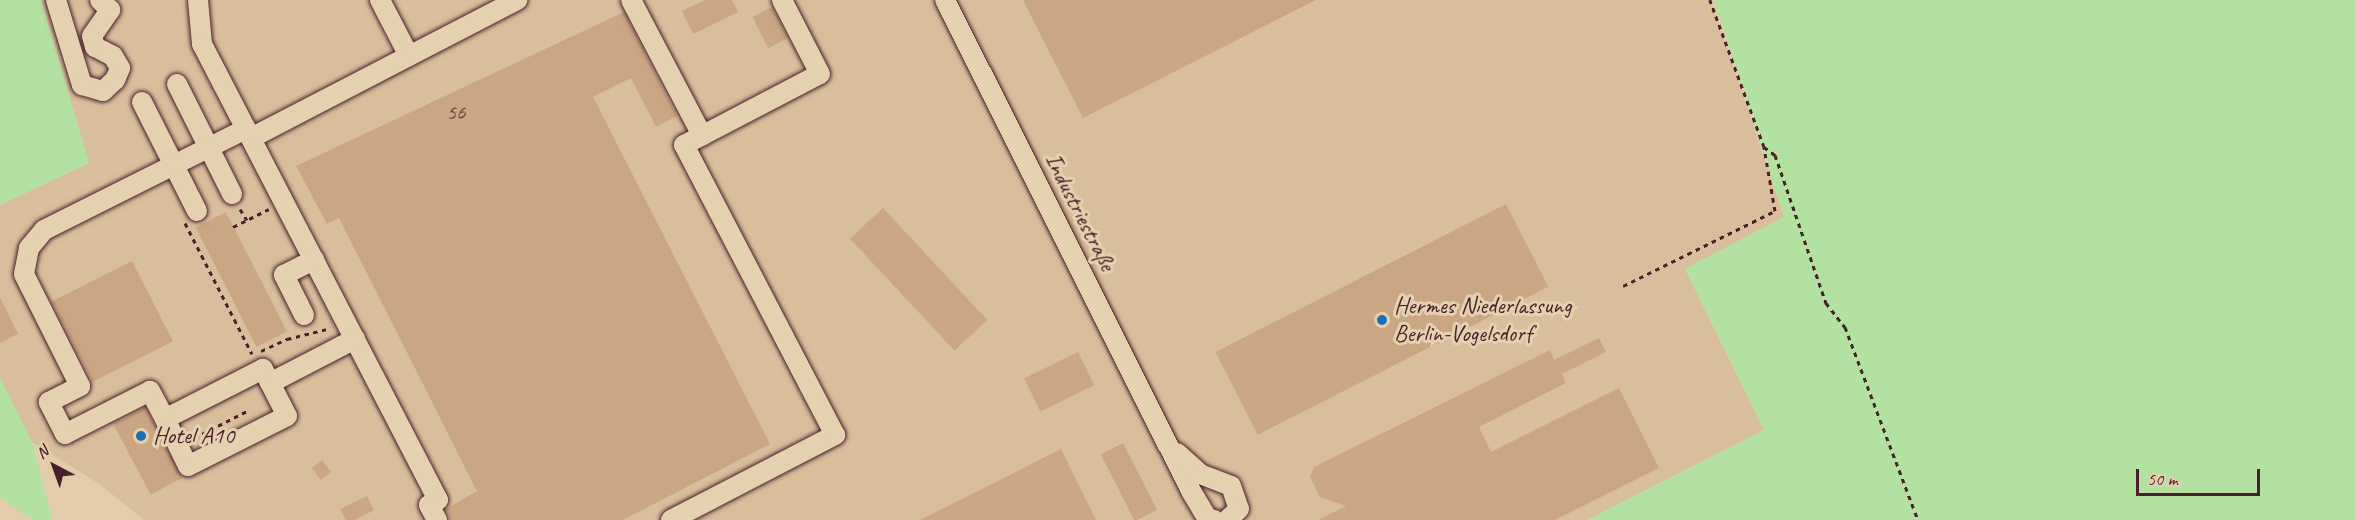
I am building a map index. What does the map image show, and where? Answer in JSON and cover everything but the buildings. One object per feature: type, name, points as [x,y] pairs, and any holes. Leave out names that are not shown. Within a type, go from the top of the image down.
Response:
[{"type":"street","points":[[56,0],[82,85],[103,91],[115,80],[120,68],[113,56],[96,47],[92,36],[110,10],[100,0]]},
{"type":"street","points":[[198,0],[202,44],[438,500],[429,505],[437,520]]},
{"type":"street","points":[[380,0],[409,56]]},
{"type":"street","points":[[165,419],[263,369],[287,416],[188,466],[150,391],[65,434],[49,402],[80,386],[24,274],[29,248],[44,230],[209,147],[248,133],[409,56],[517,0]]},
{"type":"street","points":[[632,0],[702,135]]},
{"type":"street","points":[[671,520],[835,435],[684,145],[820,74],[782,0]]},
{"type":"street","name":"Industriestraße","points":[[945,0],[1170,447],[1208,519],[1214,520]]},
{"type":"street","points":[[177,84],[232,194]]},
{"type":"street","points":[[142,102],[174,165],[195,215]]},
{"type":"street","points":[[304,315],[284,275],[314,260]]},
{"type":"street","points":[[270,382],[351,332]]},
{"type":"street","name":"Industriestraße","points":[[1170,447],[1200,474],[1232,486],[1239,509],[1227,520]]},
{"type":"path","points":[[1623,286],[1775,211],[1764,147],[1710,0]]},
{"type":"path","points":[[1764,147],[1775,155],[1826,303],[1845,327],[1918,520]]},
{"type":"path","points":[[233,227],[284,202]]},
{"type":"path","points":[[195,215],[183,224],[251,355],[287,339],[351,332]]},
{"type":"path","points":[[178,446],[249,410]]},
{"type":"shaded area","points":[[41,0],[1711,0],[1784,217],[1685,269],[1764,430],[1587,520],[144,520],[101,485],[32,442],[0,378],[0,205],[89,163]]},
{"type":"green space","points":[[0,0],[41,0],[89,163],[0,205]]},
{"type":"green space","points":[[1714,0],[2355,0],[2355,520],[1587,520],[1764,430],[1685,269],[1784,217]]},
{"type":"green space","points":[[0,378],[32,442],[52,520],[33,520],[0,498]]},
{"type":"place","name":"Hermes Niederlassung Berlin-Vogelsdorf","points":[[1382,320]]},
{"type":"place","name":"Hotel A10","points":[[141,436]]}]
